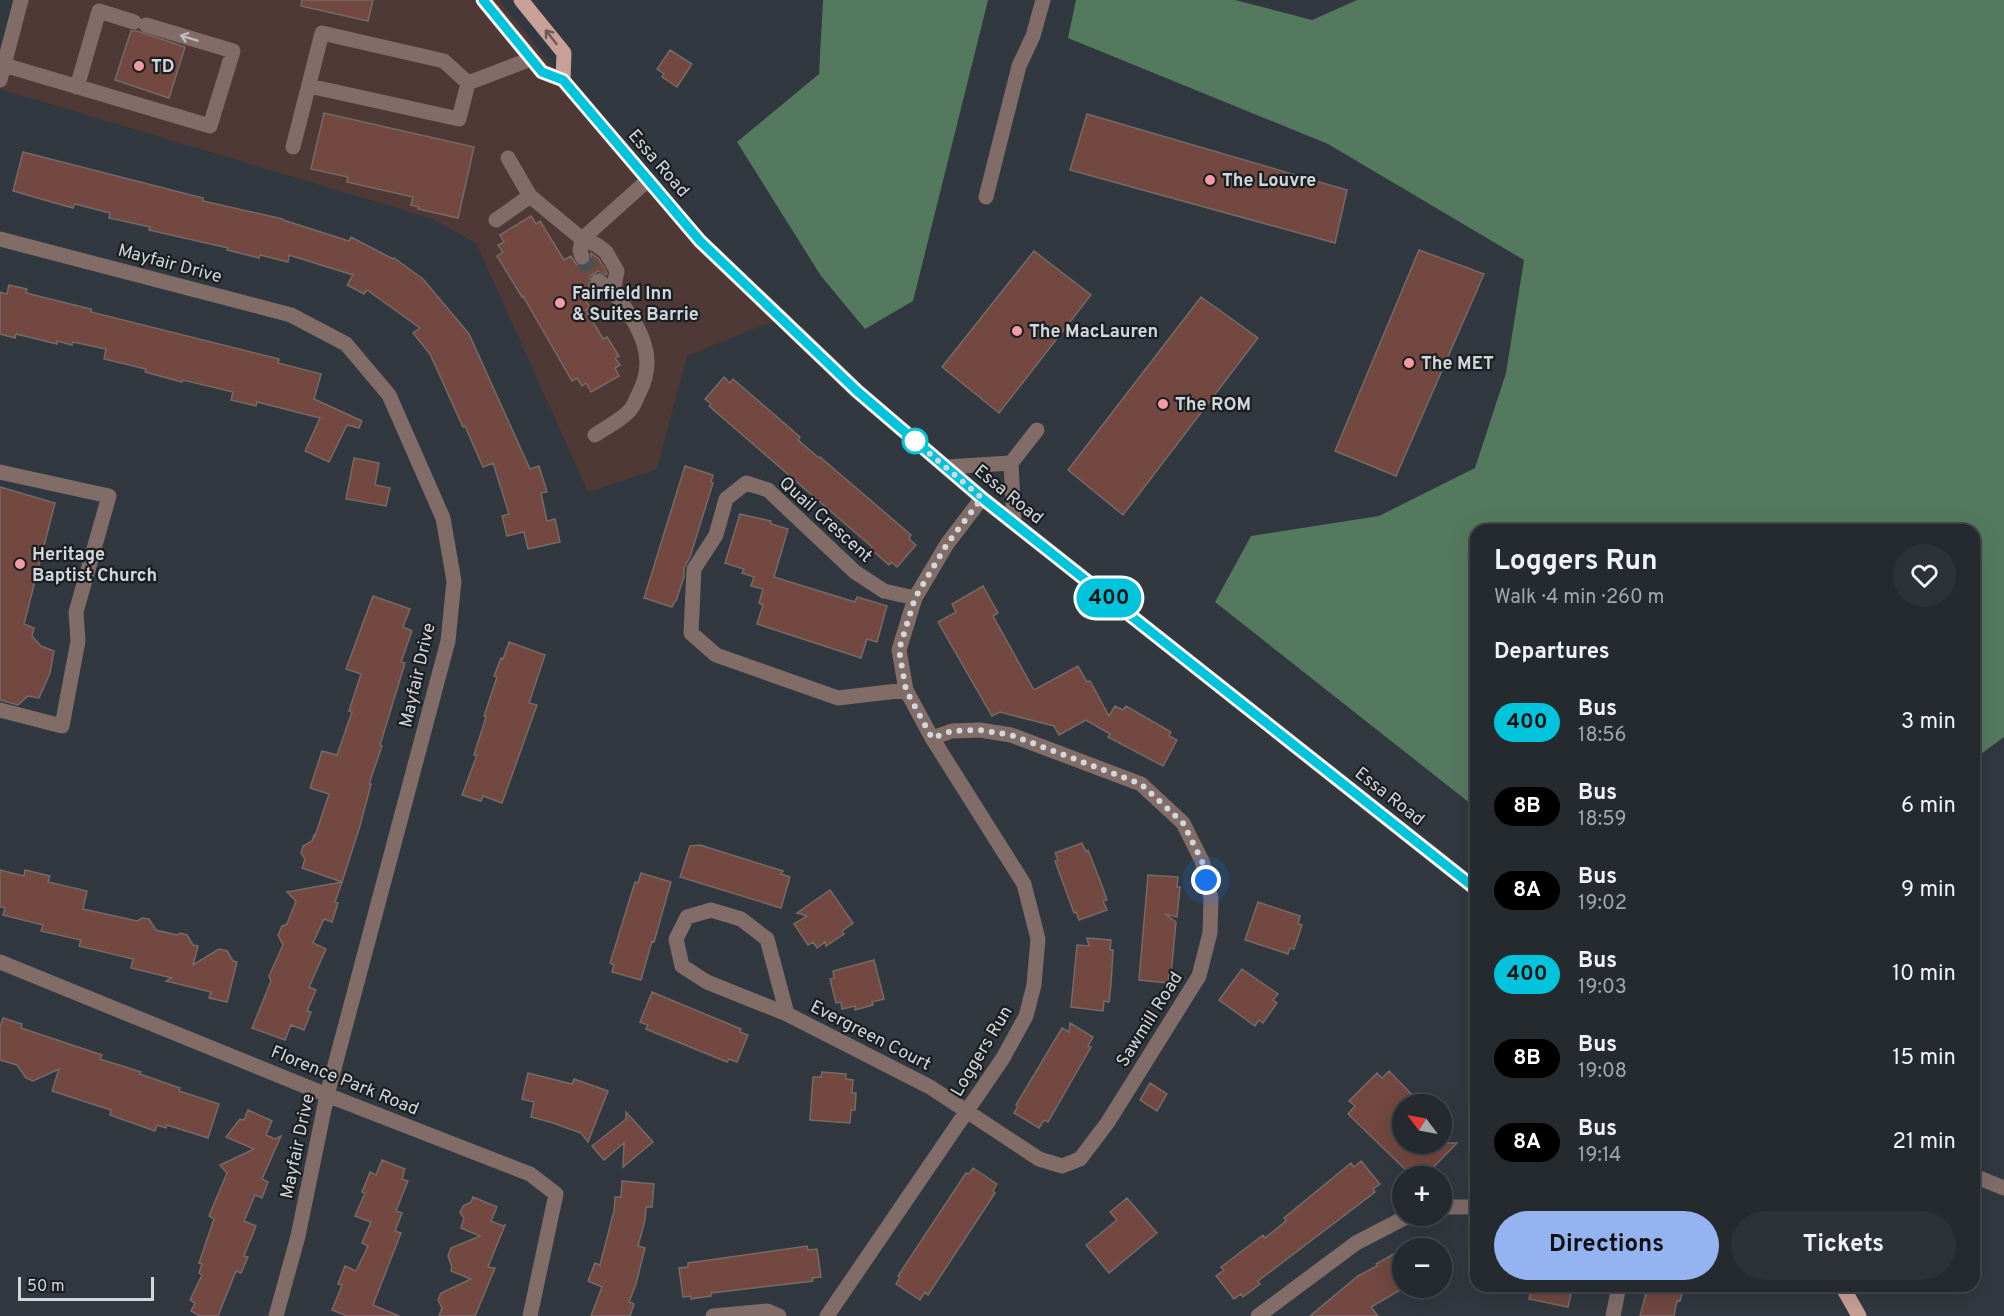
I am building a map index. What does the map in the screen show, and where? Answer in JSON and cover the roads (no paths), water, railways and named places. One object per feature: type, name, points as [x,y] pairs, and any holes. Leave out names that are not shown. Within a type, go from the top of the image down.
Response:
[{"type":"main road","name":"Essa Road","points":[[483,0],[542,72],[563,80],[700,241],[857,391],[982,498],[1470,884]]},
{"type":"main road","points":[[521,0],[564,53],[563,80]]},
{"type":"main road","points":[[1845,1292],[1859,1316]]},
{"type":"street","points":[[21,0],[2,73],[77,87],[210,126],[233,51],[99,11],[77,87]]},
{"type":"street","points":[[986,197],[1019,66],[1033,36],[1043,0]]},
{"type":"street","points":[[293,147],[322,33],[444,61],[468,83]]},
{"type":"street","points":[[468,83],[531,59]]},
{"type":"street","points":[[309,86],[459,118],[468,83]]},
{"type":"street","points":[[508,158],[530,196],[582,239],[597,245],[606,252],[617,271],[613,291]]},
{"type":"street","points":[[582,257],[580,250],[582,239],[648,180]]},
{"type":"street","points":[[496,220],[530,196]]},
{"type":"street","name":"Mayfair Drive","points":[[0,239],[291,315],[346,344],[389,395],[443,518],[454,581],[448,641],[327,1095],[298,1236],[276,1316]]},
{"type":"street","points":[[595,435],[630,411],[645,383],[648,363],[638,328],[613,291],[598,281]]},
{"type":"street","points":[[1014,523],[1011,464],[1037,430]]},
{"type":"street","points":[[946,467],[1011,464]]},
{"type":"street","points":[[0,472],[109,496],[76,612],[78,641],[62,726],[0,710]]},
{"type":"street","name":"Quail Crescent","points":[[906,690],[838,698],[716,655],[691,633],[694,569],[716,535],[726,499],[746,483],[768,490],[855,572],[884,591],[915,598]]},
{"type":"street","name":"Loggers Run","points":[[827,1316],[1003,1058],[1026,1016],[1034,985],[1038,939],[1024,884],[932,738],[906,690],[899,650],[915,598],[947,544],[982,498]]},
{"type":"street","name":"Sawmill Road","points":[[932,738],[952,731],[980,730],[1011,735],[1141,784],[1183,823],[1202,861],[1211,898],[1210,933],[1199,976],[1108,1122],[1080,1159],[1062,1166],[1039,1159],[967,1112]]},
{"type":"street","name":"Evergreen Court","points":[[787,1014],[767,939],[741,919],[711,910],[687,917],[676,939],[681,966],[707,982],[787,1014],[930,1087],[967,1112]]},
{"type":"street","name":"Florence Park Road","points":[[0,962],[327,1095],[530,1174],[556,1194],[530,1316]]},
{"type":"street","points":[[1980,1178],[2004,1188]]},
{"type":"street","points":[[1452,1207],[1470,1207]]},
{"type":"street","points":[[1258,1316],[1356,1243],[1392,1224]]},
{"type":"street","points":[[1613,1316],[1618,1292]]},
{"type":"street","points":[[713,1316],[767,1311],[779,1316]]},
{"type":"tunnel","points":[[582,257],[598,281]]},
{"type":"place","name":"TD","points":[[139,66]]},
{"type":"place","name":"The Louvre","points":[[1210,180]]},
{"type":"place","name":"Fairfield Inn & Suites Barrie","points":[[560,303]]},
{"type":"place","name":"The MacLauren","points":[[1017,331]]},
{"type":"place","name":"The MET","points":[[1409,363]]},
{"type":"place","name":"The ROM","points":[[1163,404]]},
{"type":"place","name":"Heritage Baptist Church","points":[[20,564]]}]
